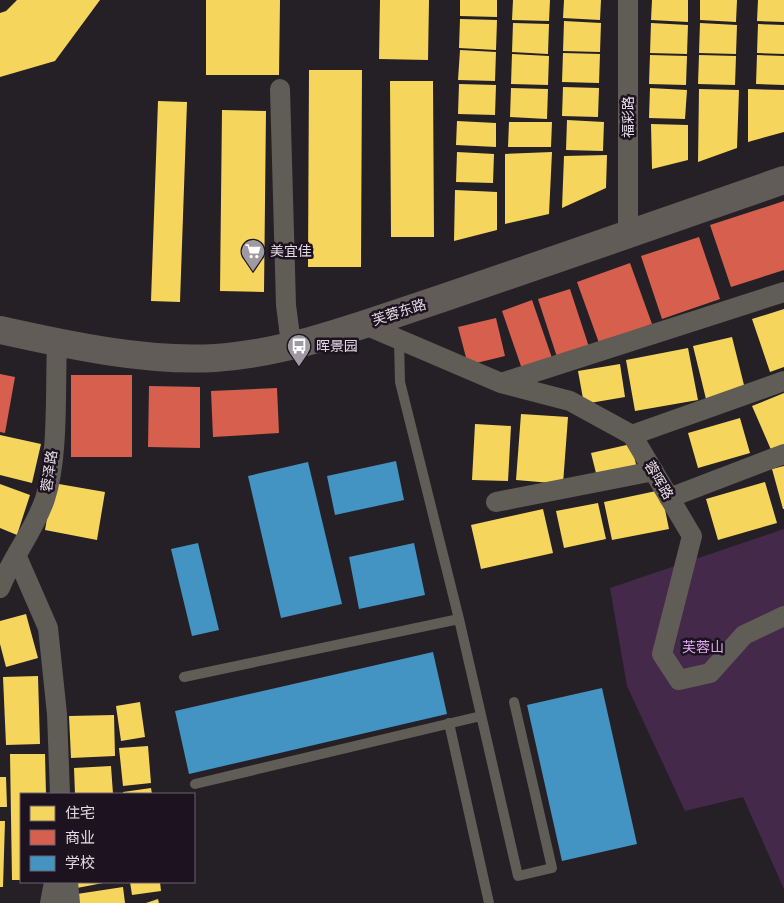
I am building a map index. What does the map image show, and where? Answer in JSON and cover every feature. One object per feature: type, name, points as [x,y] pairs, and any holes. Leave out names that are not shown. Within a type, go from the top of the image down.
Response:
[{"type":"main road","name":"芙蓉东路","points":[[0,330],[57,343],[169,358],[214,358],[246,354],[364,324],[784,180]]},
{"type":"street","name":"福彩路","points":[[628,0],[628,234]]},
{"type":"street","points":[[280,89],[286,304],[291,344]]},
{"type":"street","points":[[501,383],[784,292]]},
{"type":"street","points":[[364,324],[501,383],[570,401],[632,435],[784,381]]},
{"type":"street","name":"蓉泽路","points":[[0,588],[32,532],[45,499],[52,468],[57,343]]},
{"type":"street","name":"蓉晖路","points":[[632,435],[692,536],[662,654],[679,680],[710,673],[744,635],[784,616]]},
{"type":"street","points":[[670,498],[784,454]]},
{"type":"street","points":[[496,502],[654,472]]},
{"type":"street","points":[[17,557],[48,628],[57,714],[60,793]]},
{"type":"street","points":[[50,903],[54,883]]},
{"type":"street","points":[[68,883],[70,903]]},
{"type":"lane","points":[[399,339],[400,382],[459,619],[518,876],[552,868],[514,702]]},
{"type":"lane","points":[[184,677],[459,619]]},
{"type":"lane","points":[[195,784],[481,716]]},
{"type":"lane","points":[[450,723],[489,903]]},
{"type":"green space","name":"芙蓉山","points":[[784,529],[784,889],[743,797],[685,811],[627,686],[610,588]]},
{"type":"building: 住宅","points":[[17,0],[100,0],[55,61],[0,77],[0,13],[6,11]]},
{"type":"building: 住宅","points":[[206,0],[280,0],[279,75],[206,75]]},
{"type":"building: 住宅","points":[[380,0],[429,0],[428,60],[379,59]]},
{"type":"building: 住宅","points":[[460,0],[497,0],[497,17],[460,16]]},
{"type":"building: 住宅","points":[[513,0],[550,0],[549,21],[512,20]]},
{"type":"building: 住宅","points":[[564,0],[601,0],[600,20],[563,18]]},
{"type":"building: 住宅","points":[[652,0],[688,0],[688,22],[651,20]]},
{"type":"building: 住宅","points":[[700,0],[737,0],[736,22],[700,20]]},
{"type":"building: 住宅","points":[[758,0],[784,0],[784,22],[757,21]]},
{"type":"building: 住宅","points":[[460,19],[497,20],[496,50],[459,48]]},
{"type":"building: 住宅","points":[[564,21],[601,23],[600,52],[563,51]]},
{"type":"building: 住宅","points":[[513,23],[549,24],[548,54],[512,52]]},
{"type":"building: 住宅","points":[[651,23],[688,25],[687,54],[650,53]]},
{"type":"building: 住宅","points":[[700,23],[737,25],[736,54],[699,53]]},
{"type":"building: 住宅","points":[[758,24],[784,25],[784,54],[757,53]]},
{"type":"building: 住宅","points":[[460,50],[496,52],[495,81],[458,80]]},
{"type":"building: 住宅","points":[[563,53],[600,54],[599,83],[562,82]]},
{"type":"building: 住宅","points":[[512,54],[549,56],[548,85],[511,84]]},
{"type":"building: 住宅","points":[[650,55],[687,56],[686,85],[649,84]]},
{"type":"building: 住宅","points":[[699,55],[736,56],[735,85],[698,84]]},
{"type":"building: 住宅","points":[[757,55],[784,56],[784,85],[756,84]]},
{"type":"building: 住宅","points":[[309,70],[362,70],[361,267],[308,267]]},
{"type":"building: 住宅","points":[[390,81],[433,81],[434,237],[391,237]]},
{"type":"building: 住宅","points":[[459,84],[496,85],[495,115],[458,114]]},
{"type":"building: 住宅","points":[[563,87],[599,88],[598,117],[562,116]]},
{"type":"building: 住宅","points":[[511,88],[548,89],[547,119],[510,117]]},
{"type":"building: 住宅","points":[[650,88],[687,90],[685,119],[649,118]]},
{"type":"building: 住宅","points":[[699,89],[739,90],[737,148],[698,162]]},
{"type":"building: 住宅","points":[[748,89],[784,90],[784,132],[748,142]]},
{"type":"building: 住宅","points":[[158,101],[187,102],[180,302],[151,301]]},
{"type":"building: 住宅","points":[[222,110],[266,111],[264,292],[220,291]]},
{"type":"building: 住宅","points":[[567,120],[604,122],[603,151],[566,150]]},
{"type":"building: 住宅","points":[[457,121],[496,123],[496,147],[456,145]]},
{"type":"building: 住宅","points":[[509,122],[552,122],[551,147],[508,147]]},
{"type":"building: 住宅","points":[[651,124],[688,125],[688,160],[652,169]]},
{"type":"building: 住宅","points":[[457,152],[494,154],[493,183],[456,182]]},
{"type":"building: 住宅","points":[[552,152],[549,214],[505,224],[505,154]]},
{"type":"building: 住宅","points":[[607,155],[606,188],[562,208],[564,156]]},
{"type":"building: 住宅","points":[[455,190],[497,192],[497,230],[454,241]]},
{"type":"building: 住宅","points":[[784,309],[784,367],[770,372],[752,319]]},
{"type":"building: 住宅","points":[[732,337],[745,389],[706,399],[693,346]]},
{"type":"building: 住宅","points":[[688,348],[698,400],[635,411],[626,360]]},
{"type":"building: 住宅","points":[[620,364],[625,397],[584,404],[578,371]]},
{"type":"building: 住宅","points":[[784,393],[784,447],[772,452],[752,406]]},
{"type":"building: 住宅","points":[[521,414],[568,417],[563,484],[516,480]]},
{"type":"building: 住宅","points":[[740,418],[750,453],[698,468],[688,433]]},
{"type":"building: 住宅","points":[[475,424],[511,426],[508,481],[472,480]]},
{"type":"building: 住宅","points":[[0,435],[41,444],[32,483],[0,475]]},
{"type":"building: 住宅","points":[[631,444],[637,468],[597,477],[591,453]]},
{"type":"building: 住宅","points":[[784,466],[784,509],[783,509],[772,469]]},
{"type":"building: 住宅","points":[[765,482],[777,523],[718,540],[706,499]]},
{"type":"building: 住宅","points":[[53,483],[105,492],[97,540],[45,530]]},
{"type":"building: 住宅","points":[[0,484],[30,495],[17,535],[0,528]]},
{"type":"building: 住宅","points":[[661,490],[669,529],[612,540],[604,502]]},
{"type":"building: 住宅","points":[[598,503],[606,539],[564,548],[556,511]]},
{"type":"building: 住宅","points":[[543,509],[553,553],[481,569],[471,525]]},
{"type":"building: 住宅","points":[[26,614],[38,658],[6,667],[0,644],[0,621]]},
{"type":"building: 住宅","points":[[38,676],[40,744],[6,745],[3,677]]},
{"type":"building: 住宅","points":[[140,702],[145,737],[121,741],[116,706]]},
{"type":"building: 住宅","points":[[114,715],[115,756],[71,758],[69,716]]},
{"type":"building: 住宅","points":[[148,746],[151,783],[123,786],[119,748]]},
{"type":"building: 住宅","points":[[10,754],[45,754],[46,793],[20,793],[20,880],[12,880]]},
{"type":"building: 住宅","points":[[111,766],[113,793],[75,793],[74,768]]},
{"type":"building: 住宅","points":[[0,777],[6,777],[7,807],[0,807]]},
{"type":"building: 住宅","points":[[151,788],[152,793],[123,793]]},
{"type":"building: 住宅","points":[[0,821],[5,821],[3,887],[0,887]]},
{"type":"building: 住宅","points":[[76,883],[103,883],[77,888]]},
{"type":"building: 住宅","points":[[130,883],[160,883],[161,891],[132,895]]},
{"type":"building: 住宅","points":[[123,887],[125,903],[78,903],[77,894]]},
{"type":"building: 住宅","points":[[158,899],[159,903],[146,903]]},
{"type":"building: 商业","points":[[784,201],[784,270],[731,287],[710,225]]},
{"type":"building: 商业","points":[[699,237],[720,299],[662,319],[641,256]]},
{"type":"building: 商业","points":[[630,263],[652,324],[599,343],[577,282]]},
{"type":"building: 商业","points":[[570,289],[589,347],[557,357],[538,299]]},
{"type":"building: 商业","points":[[532,300],[552,358],[522,369],[502,311]]},
{"type":"building: 商业","points":[[496,318],[505,356],[468,365],[458,327]]},
{"type":"building: 商业","points":[[0,374],[15,377],[5,433],[0,432]]},
{"type":"building: 商业","points":[[71,375],[132,375],[132,457],[71,457]]},
{"type":"building: 商业","points":[[149,386],[200,387],[200,448],[148,447]]},
{"type":"building: 商业","points":[[277,388],[279,433],[213,437],[211,391]]},
{"type":"building: 学校","points":[[396,461],[404,500],[335,515],[327,476]]},
{"type":"building: 学校","points":[[308,462],[342,604],[281,618],[248,476]]},
{"type":"building: 学校","points":[[198,543],[219,630],[192,636],[171,549]]},
{"type":"building: 学校","points":[[414,543],[425,595],[359,609],[349,557]]},
{"type":"building: 学校","points":[[433,652],[447,714],[189,774],[175,711]]},
{"type":"building: 学校","points":[[602,688],[637,844],[562,861],[527,705]]},
{"type":"place","name":"美宜佳","points":[[253,272]]},
{"type":"place","name":"晖景园","points":[[299,367]]}]
